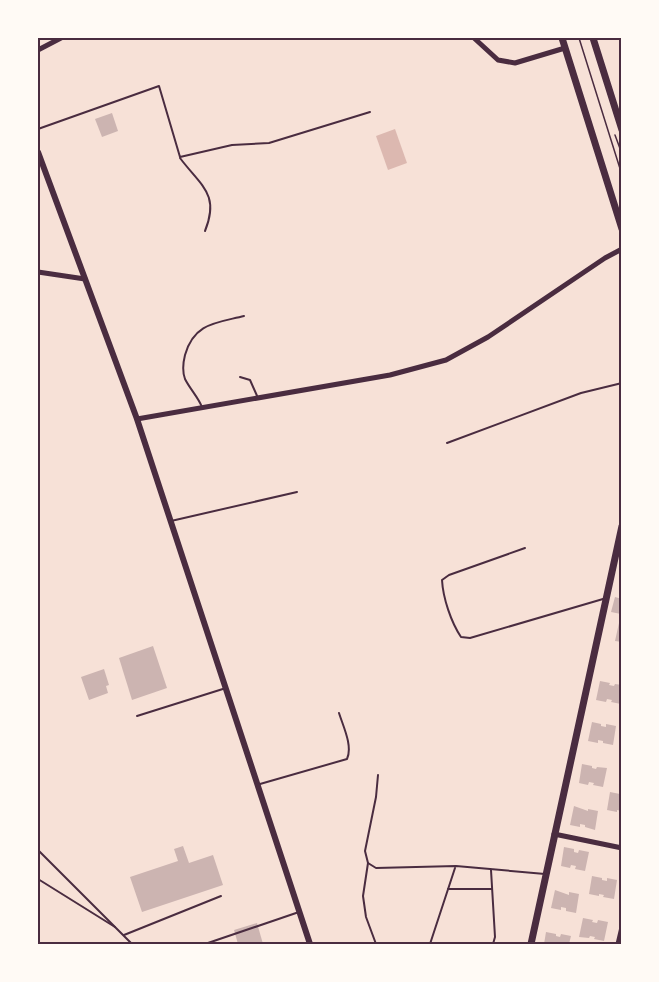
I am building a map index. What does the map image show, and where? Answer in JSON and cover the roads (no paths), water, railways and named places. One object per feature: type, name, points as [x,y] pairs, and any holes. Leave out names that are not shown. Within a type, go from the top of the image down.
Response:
[{"type":"main road","points":[[562,38],[621,229]]},
{"type":"main road","points":[[593,38],[621,130]]},
{"type":"main road","points":[[531,945],[621,526]]},
{"type":"street","points":[[38,49],[61,38]]},
{"type":"street","points":[[474,38],[498,60],[515,63],[565,48]]},
{"type":"street","points":[[38,152],[137,419],[310,945]]},
{"type":"street","points":[[137,419],[390,375],[446,360],[488,337],[621,249]]},
{"type":"street","points":[[38,272],[85,279]]},
{"type":"street","points":[[554,834],[621,848]]},
{"type":"street","points":[[618,945],[621,927]]},
{"type":"lane","points":[[38,129],[159,86],[180,157],[196,180],[204,187],[212,203],[210,219],[205,231]]},
{"type":"lane","points":[[180,157],[232,145],[269,143],[370,112]]},
{"type":"lane","points":[[202,407],[185,378],[183,370],[188,345],[200,330],[208,325],[244,316]]},
{"type":"lane","points":[[240,377],[250,380],[258,398]]},
{"type":"lane","points":[[447,443],[582,393],[621,383]]},
{"type":"lane","points":[[171,522],[297,492]]},
{"type":"lane","points":[[525,548],[449,575],[442,580],[453,620],[461,637],[470,638],[606,598]]},
{"type":"lane","points":[[137,716],[226,688]]},
{"type":"lane","points":[[258,785],[346,759],[349,746],[339,713]]},
{"type":"lane","points":[[376,945],[366,917],[363,896],[368,863],[365,851],[378,775]]},
{"type":"lane","points":[[38,850],[120,930],[132,945]]},
{"type":"lane","points":[[368,863],[376,868],[385,869],[456,866],[545,874]]},
{"type":"lane","points":[[430,945],[456,866]]},
{"type":"lane","points":[[491,869],[495,937],[493,945]]},
{"type":"lane","points":[[38,879],[120,930]]},
{"type":"lane","points":[[448,889],[492,889]]},
{"type":"lane","points":[[124,935],[221,896]]},
{"type":"lane","points":[[205,945],[299,912]]}]
